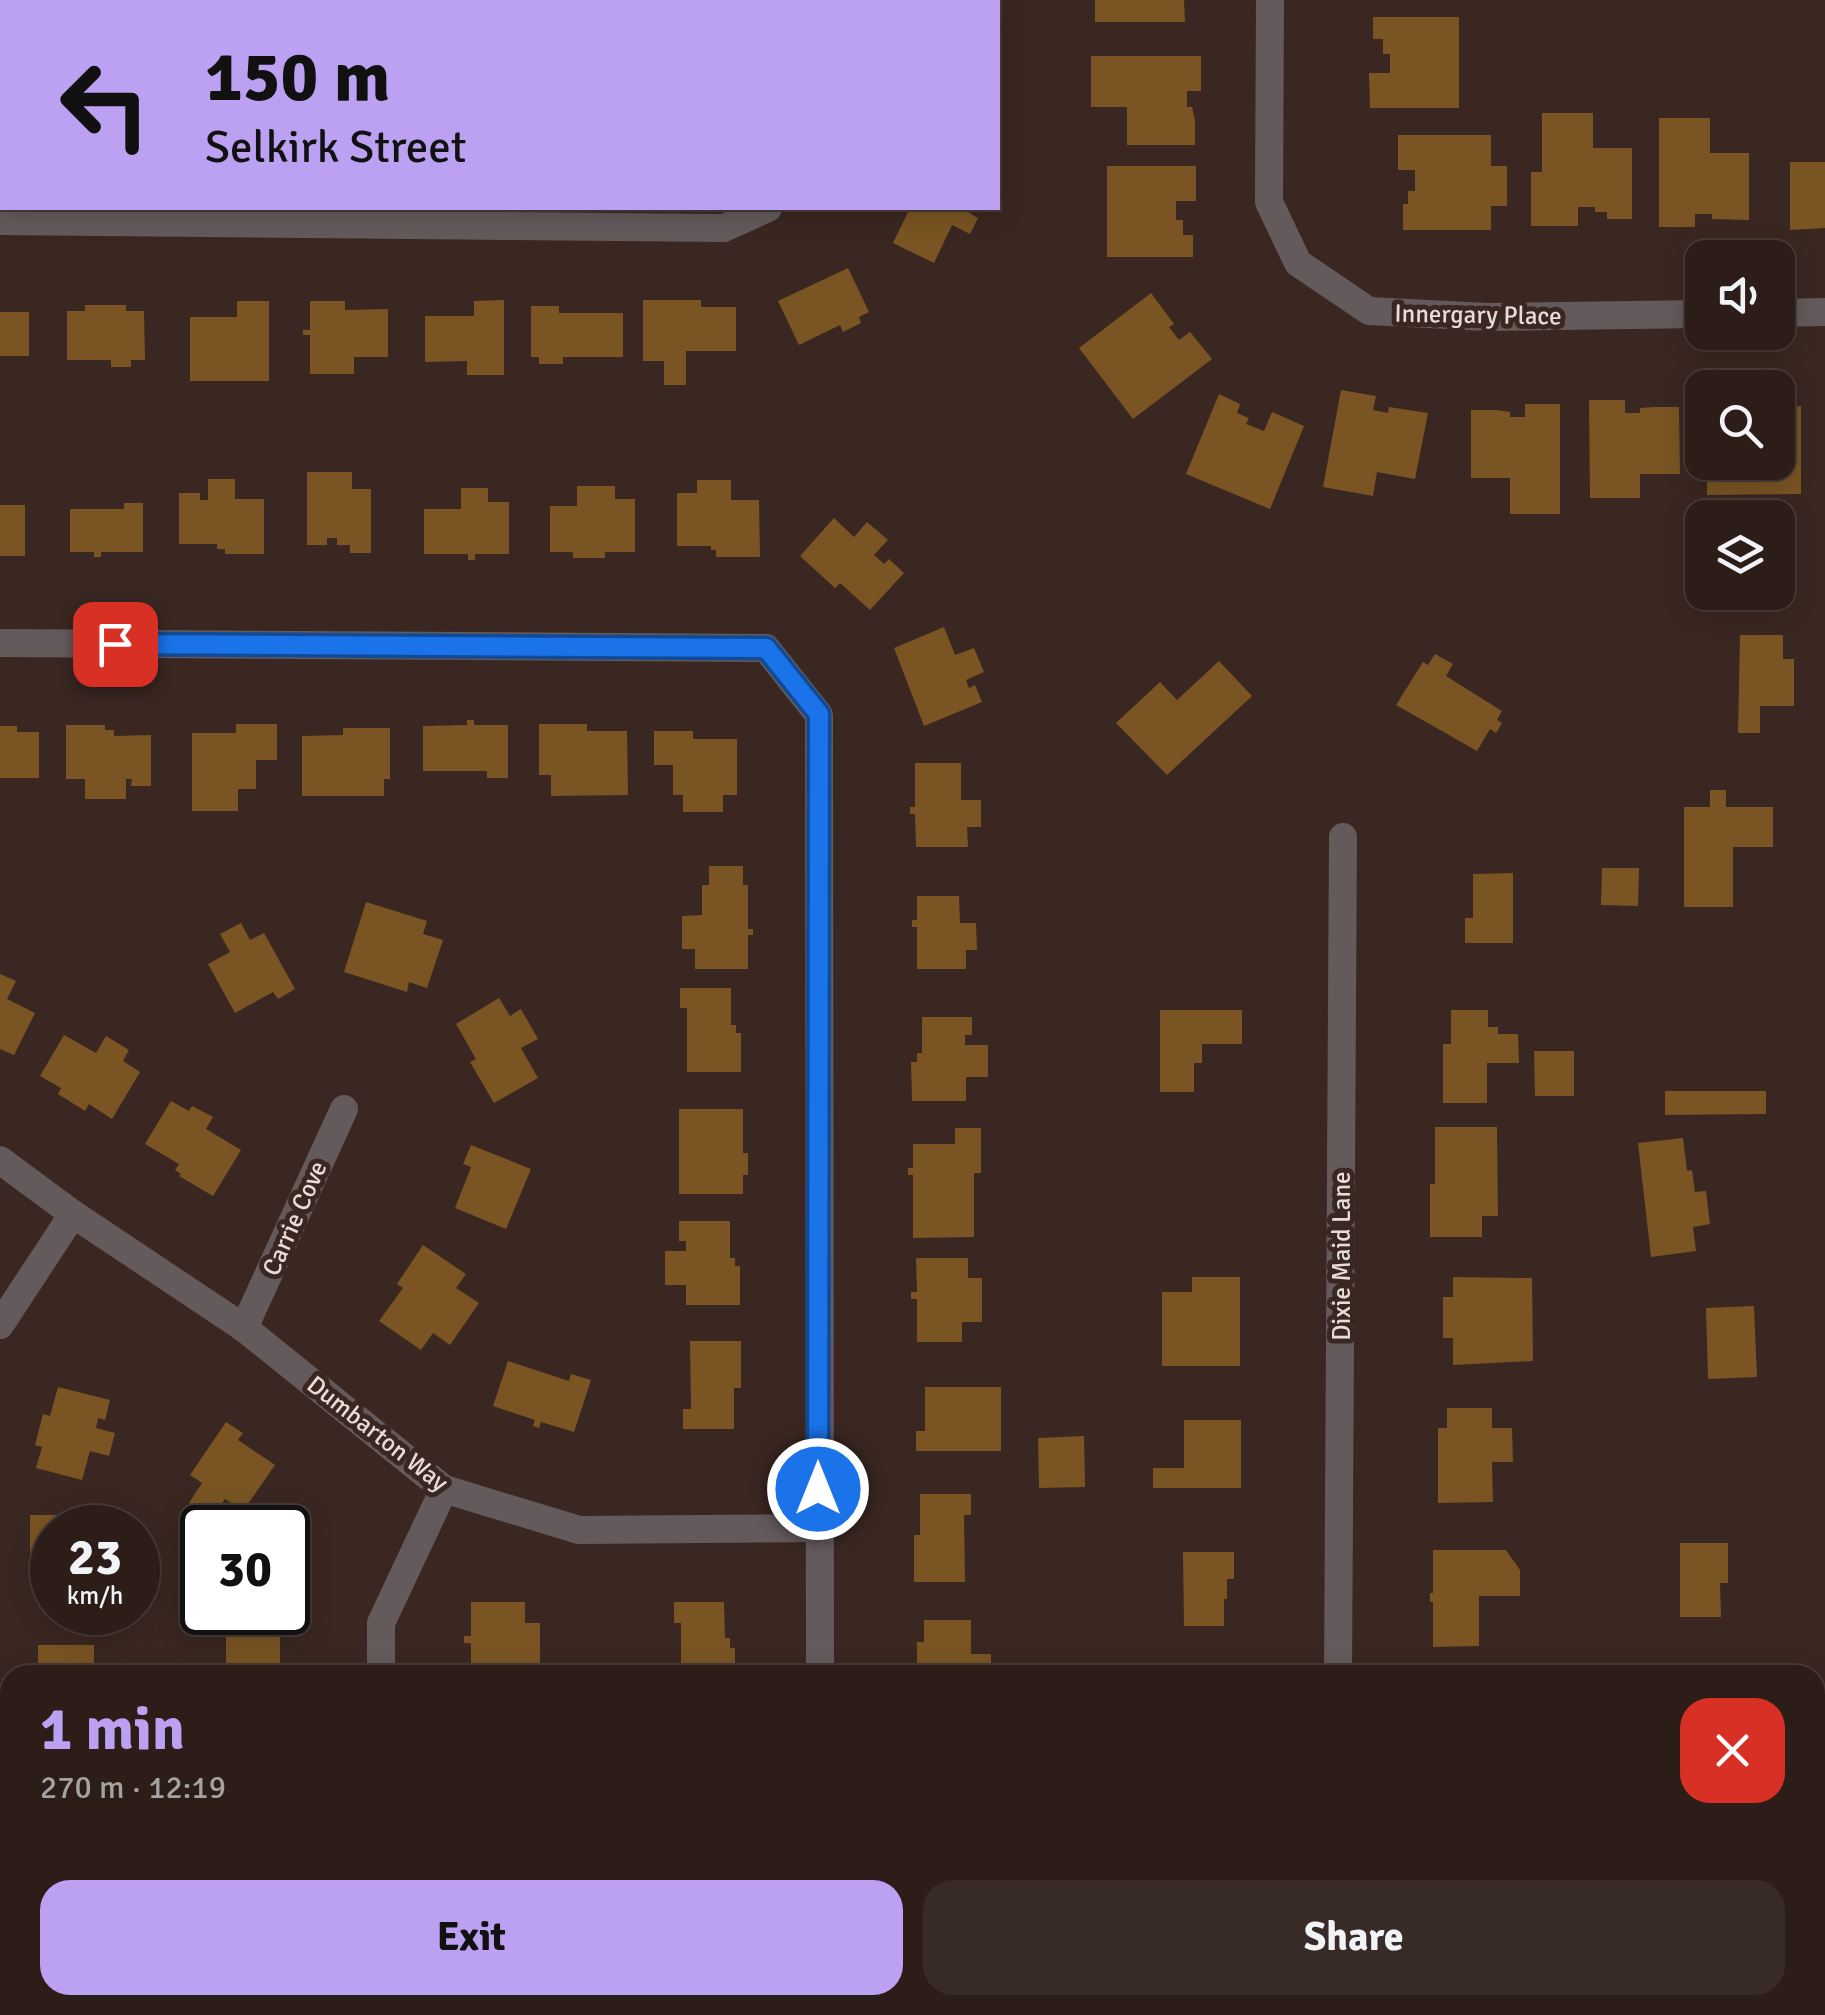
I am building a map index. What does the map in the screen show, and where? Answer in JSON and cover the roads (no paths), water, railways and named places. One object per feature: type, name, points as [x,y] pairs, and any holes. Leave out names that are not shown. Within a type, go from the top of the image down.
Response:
[{"type":"street","name":"Innergary Place","points":[[1270,0],[1270,202],[1298,263],[1369,311],[1487,318],[1685,314]]},
{"type":"street","points":[[0,221],[724,228],[764,210]]},
{"type":"street","points":[[1795,313],[1825,312]]},
{"type":"street","points":[[0,643],[766,648],[819,714],[820,1665]]},
{"type":"street","name":"Dixie Maid Lane","points":[[1338,1665],[1343,837]]},
{"type":"street","name":"Carrie Cove","points":[[244,1328],[344,1109]]},
{"type":"street","name":"Dumbarton Way","points":[[0,1160],[73,1214],[244,1328],[444,1489],[579,1530],[818,1528]]},
{"type":"street","points":[[0,1326],[73,1214]]},
{"type":"street","points":[[381,1665],[382,1623],[444,1489]]}]
